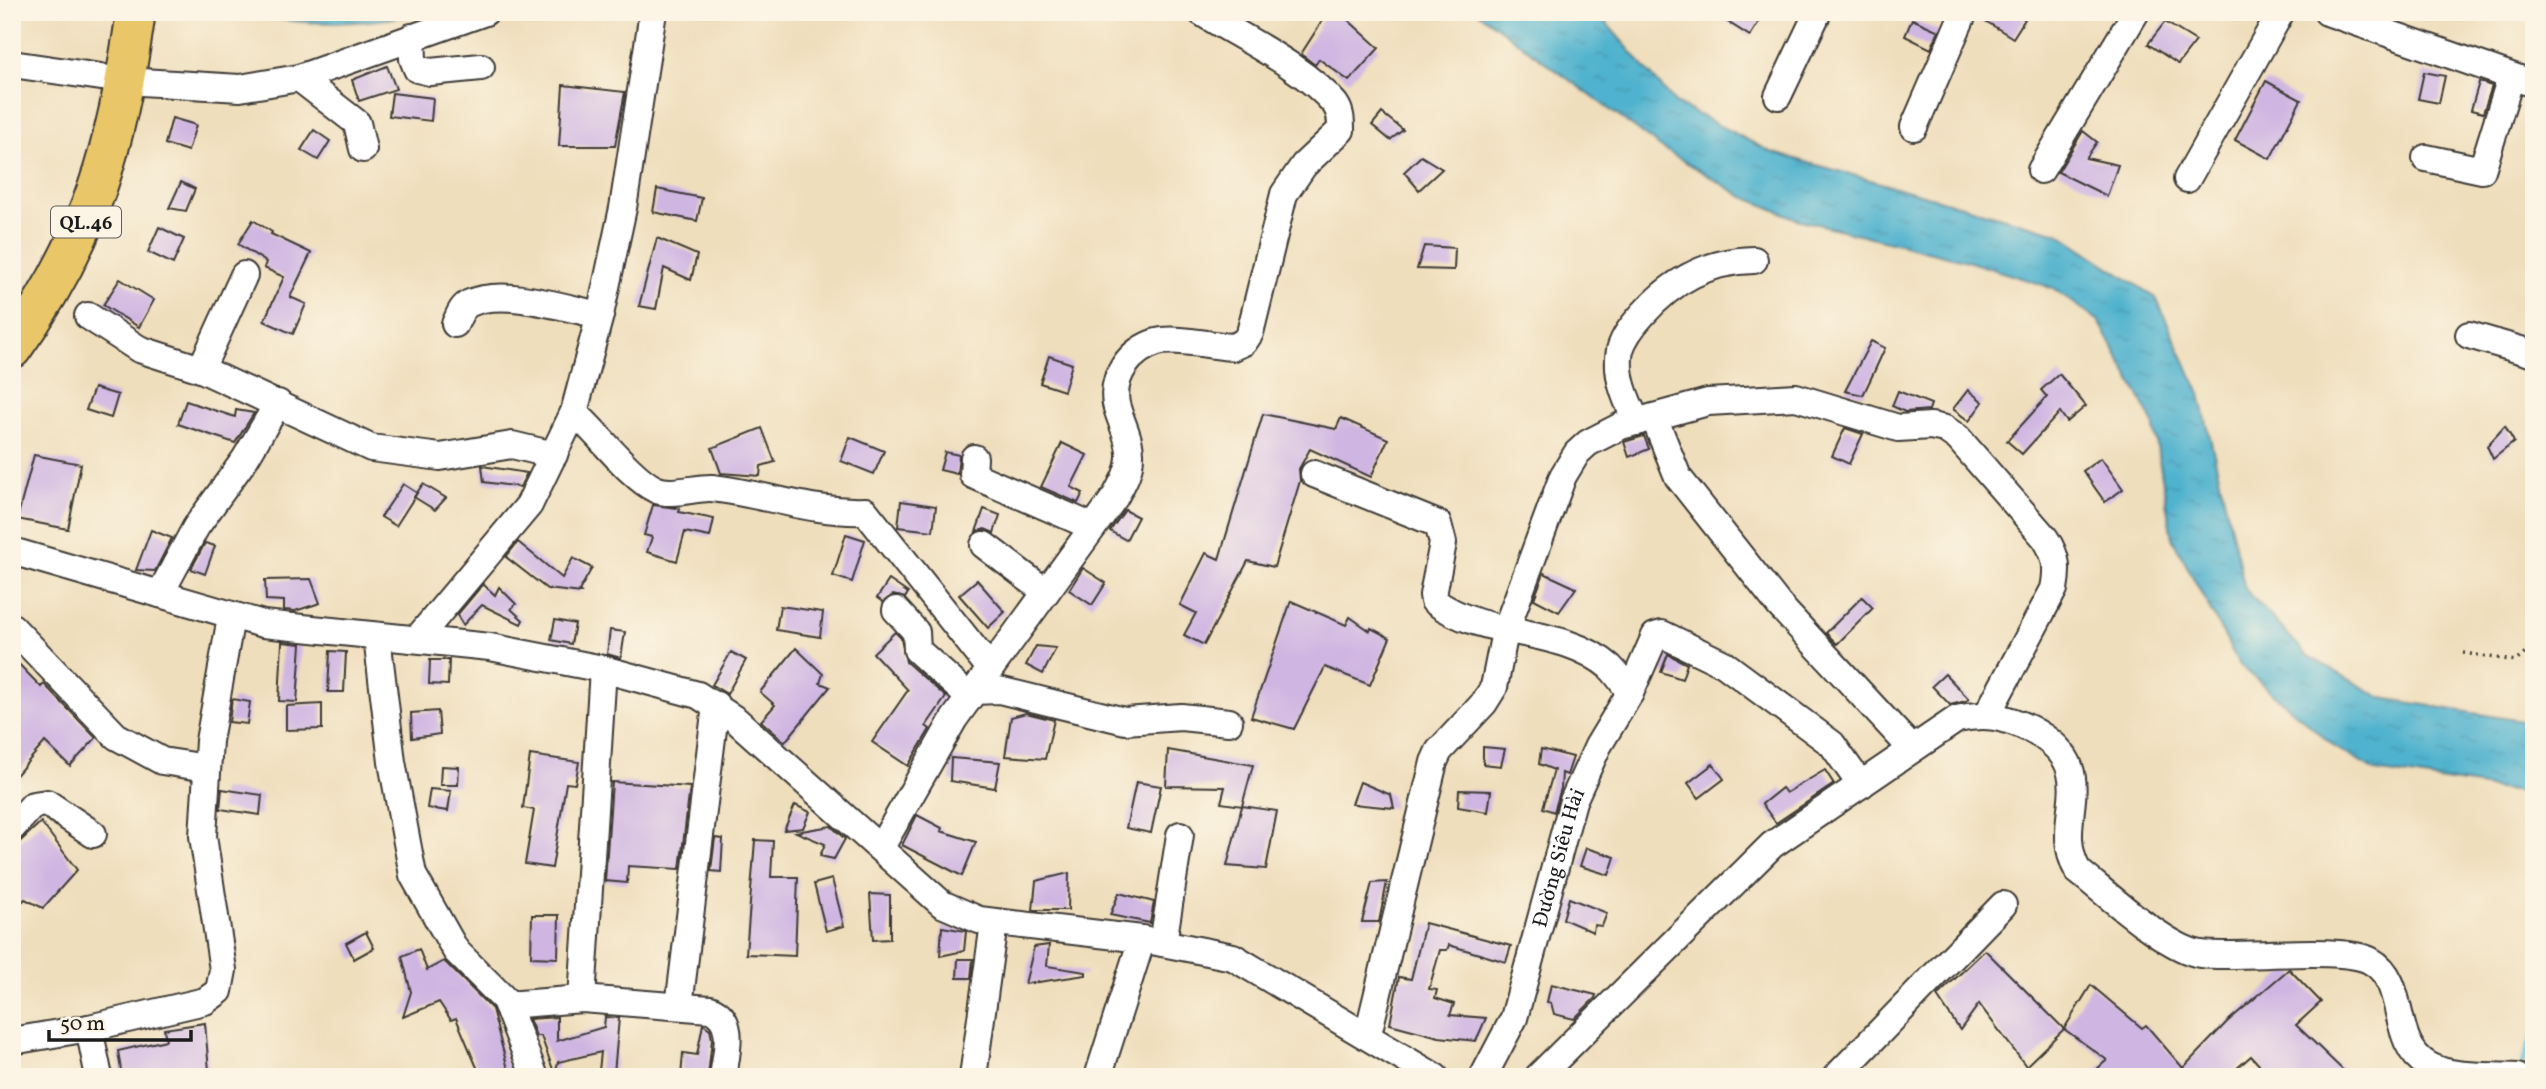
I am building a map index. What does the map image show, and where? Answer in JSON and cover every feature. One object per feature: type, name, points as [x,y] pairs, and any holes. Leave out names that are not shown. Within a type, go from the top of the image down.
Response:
[{"type":"highway","name":"QL.46","points":[[12,349],[71,256],[90,214],[113,142],[113,79],[122,21]]},
{"type":"highway","name":"QL.46","points":[[12,308],[62,218],[113,79]]},
{"type":"street","points":[[12,64],[113,79],[240,88],[299,78],[485,12]]},
{"type":"street","points":[[417,639],[505,537],[529,505],[574,412],[600,315],[623,208],[653,12]]},
{"type":"street","points":[[881,847],[933,753],[971,694],[1093,527],[1126,477],[1131,455],[1116,402],[1115,388],[1120,371],[1137,352],[1158,341],[1233,347],[1244,342],[1250,333],[1284,194],[1304,165],[1341,130],[1340,113],[1335,104],[1302,75],[1201,12]]},
{"type":"street","points":[[1778,96],[1818,12]]},
{"type":"street","points":[[1914,127],[1964,12]]},
{"type":"street","points":[[2040,170],[2136,12]]},
{"type":"street","points":[[2187,180],[2281,12]]},
{"type":"street","points":[[2330,13],[2523,81],[2482,170],[2426,158]]},
{"type":"street","points":[[412,37],[412,59],[418,69],[430,72],[481,67]]},
{"type":"street","points":[[299,78],[357,123],[363,149]]},
{"type":"street","points":[[1754,260],[1735,260],[1687,276],[1658,297],[1630,328],[1620,350],[1619,374],[1626,400],[1645,420],[1678,477],[1779,605],[1912,750]]},
{"type":"street","points":[[201,369],[244,275]]},
{"type":"street","points":[[455,324],[461,310],[470,303],[486,300],[532,301],[600,315]]},
{"type":"street","points":[[88,316],[139,349],[201,369],[371,448],[440,457],[512,445],[554,455]]},
{"type":"street","points":[[2469,335],[2534,354]]},
{"type":"street","points":[[1368,1034],[1434,762],[1439,751],[1484,703],[1494,687],[1505,632],[1568,466],[1588,443],[1645,420],[1708,402],[1796,397],[1898,428],[1945,429],[1958,438],[2046,537],[2054,551],[2058,568],[2054,589],[1987,715]]},
{"type":"street","points":[[160,594],[196,527],[245,459],[278,403]]},
{"type":"street","points":[[574,412],[641,480],[656,490],[666,492],[692,487],[712,488],[815,509],[865,511],[989,667]]},
{"type":"street","points":[[974,458],[973,475],[1004,486],[1093,527]]},
{"type":"street","points":[[1314,474],[1438,524],[1443,543],[1434,601],[1443,608],[1505,632],[1546,637],[1574,647],[1611,668],[1630,693]]},
{"type":"street","points":[[984,545],[1046,592]]},
{"type":"street","points":[[12,551],[230,617],[285,628],[490,647],[603,669],[698,695],[716,705],[881,847],[942,904],[978,920],[994,923],[1153,941],[1233,957],[1368,1034],[1435,1077]]},
{"type":"street","points":[[896,610],[916,632],[917,650],[971,694],[999,690],[1125,721],[1181,717],[1229,722]]},
{"type":"street","points":[[12,1041],[89,1028],[205,1001],[214,997],[222,984],[223,970],[203,836],[207,768],[230,617]]},
{"type":"street","points":[[12,627],[116,736],[162,761],[207,768]]},
{"type":"street","name":"Đường Siêu Hài","points":[[1483,1077],[1514,1018],[1573,802],[1598,747],[1630,693],[1655,635],[1662,634],[1724,664],[1832,744],[1861,785]]},
{"type":"street","points":[[377,637],[393,774],[413,875],[456,951],[507,1005],[535,1077]]},
{"type":"street","points":[[582,999],[603,669]]},
{"type":"street","points":[[679,1006],[716,705]]},
{"type":"street","points":[[1538,1077],[1772,845],[1957,719],[1987,715],[2000,716],[2019,724],[2057,747],[2071,772],[2071,859],[2078,871],[2171,943],[2201,954],[2360,955],[2385,973],[2404,1033],[2414,1054],[2428,1065],[2445,1071],[2517,1077]]},
{"type":"street","points":[[12,828],[33,805],[47,803],[93,834]]},
{"type":"street","points":[[1098,1077],[1153,941],[1180,835]]},
{"type":"street","points":[[1836,1077],[2003,905]]},
{"type":"street","points":[[974,1077],[994,923]]},
{"type":"street","points":[[507,1005],[582,999],[710,1009],[721,1013],[727,1023],[723,1077]]},
{"type":"street","points":[[89,1028],[99,1077]]},
{"type":"path","points":[[2463,653],[2516,661],[2534,646]]},
{"type":"water","points":[[233,12],[421,12],[374,21],[327,23],[280,20]]},
{"type":"water","points":[[1477,12],[1597,12],[1675,103],[1771,152],[2058,233],[2156,298],[2200,394],[2245,589],[2307,655],[2382,698],[2534,723],[2534,794],[2375,771],[2335,747],[2239,664],[2172,538],[2153,422],[2099,321],[2053,288],[1964,260],[1797,219],[1742,196],[1659,146]]},
{"type":"building","points":[[1328,12],[1350,12],[1346,18],[1379,48],[1349,81],[1319,59],[1315,65],[1301,54]]},
{"type":"building","points":[[1712,12],[1765,12],[1750,36]]},
{"type":"building","points":[[1979,12],[2013,12],[2025,19],[2013,38],[1979,17]]},
{"type":"building","points":[[1912,19],[1939,31],[1931,49],[1905,36]]},
{"type":"building","points":[[2165,22],[2196,41],[2178,64],[2148,44]]},
{"type":"building","points":[[387,66],[396,89],[359,101],[352,80]]},
{"type":"building","points":[[2424,72],[2445,76],[2439,103],[2418,99]]},
{"type":"building","points":[[2266,81],[2301,100],[2270,159],[2235,140]]},
{"type":"building","points":[[2479,82],[2492,86],[2483,113],[2471,110]]},
{"type":"building","points":[[563,85],[625,92],[615,146],[559,146]]},
{"type":"building","points":[[392,93],[433,98],[431,121],[389,116]]},
{"type":"building","points":[[1382,113],[1403,130],[1390,140],[1372,125]]},
{"type":"building","points":[[172,118],[196,125],[188,151],[165,144]]},
{"type":"building","points":[[314,130],[330,141],[318,160],[301,150]]},
{"type":"building","points":[[2083,131],[2097,142],[2086,158],[2118,165],[2107,196],[2058,172]]},
{"type":"building","points":[[1421,156],[1442,169],[1419,190],[1404,172]]},
{"type":"building","points":[[181,182],[195,189],[186,211],[169,208]]},
{"type":"building","points":[[657,189],[702,198],[697,221],[653,212]]},
{"type":"building","points":[[253,220],[272,232],[271,234],[311,253],[290,297],[306,304],[293,334],[264,321],[284,277],[264,268],[266,262],[238,244]]},
{"type":"building","points":[[159,227],[184,239],[173,264],[148,252]]},
{"type":"building","points":[[657,238],[697,255],[691,280],[664,268],[656,309],[639,306]]},
{"type":"building","points":[[1424,246],[1455,248],[1454,270],[1417,269]]},
{"type":"building","points":[[120,279],[154,300],[139,327],[103,305]]},
{"type":"building","points":[[1871,341],[1885,348],[1863,395],[1845,391]]},
{"type":"building","points":[[1049,356],[1072,364],[1064,391],[1040,383]]},
{"type":"building","points":[[2059,374],[2086,406],[2067,422],[2060,412],[2022,454],[2007,441],[2047,397],[2041,390]]},
{"type":"building","points":[[94,388],[118,395],[111,418],[86,410]]},
{"type":"building","points":[[1968,390],[1983,402],[1969,421],[1953,409]]},
{"type":"building","points":[[1898,391],[1931,404],[1929,410],[1905,412],[1892,406]]},
{"type":"building","points":[[186,401],[235,417],[236,410],[254,413],[235,443],[178,424]]},
{"type":"building","points":[[1263,414],[1336,429],[1341,418],[1388,439],[1371,477],[1310,449],[1299,469],[1300,481],[1274,567],[1248,561],[1204,645],[1184,635],[1196,613],[1180,605],[1206,553],[1219,559]]},
{"type":"building","points":[[2505,426],[2514,442],[2493,459],[2487,446]]},
{"type":"building","points":[[762,428],[775,462],[761,466],[760,476],[721,473],[712,448]]},
{"type":"building","points":[[1845,428],[1863,434],[1849,464],[1832,456]]},
{"type":"building","points":[[1644,436],[1649,449],[1629,457],[1624,442]]},
{"type":"building","points":[[850,437],[884,451],[874,474],[841,461]]},
{"type":"building","points":[[1062,443],[1087,455],[1071,487],[1083,493],[1078,503],[1041,487]]},
{"type":"building","points":[[945,452],[959,455],[957,474],[940,470]]},
{"type":"building","points":[[34,455],[81,464],[68,529],[17,519]]},
{"type":"building","points":[[2101,458],[2123,489],[2105,502],[2083,471]]},
{"type":"building","points":[[482,466],[527,473],[520,487],[484,482]]},
{"type":"building","points":[[403,484],[417,493],[396,526],[381,517]]},
{"type":"building","points":[[423,484],[446,498],[435,510],[414,497]]},
{"type":"building","points":[[901,501],[936,506],[933,531],[898,527]]},
{"type":"building","points":[[653,505],[677,508],[680,509],[679,512],[714,519],[710,537],[685,532],[677,561],[647,552],[652,537],[644,535]]},
{"type":"building","points":[[984,509],[1000,515],[994,533],[985,529],[976,532]]},
{"type":"building","points":[[1125,510],[1138,517],[1126,540],[1110,531]]},
{"type":"building","points":[[151,530],[172,538],[155,571],[136,570]]},
{"type":"building","points":[[846,534],[865,540],[852,582],[833,576]]},
{"type":"building","points":[[518,542],[562,578],[573,558],[592,568],[579,591],[582,593],[547,589],[506,557]]},
{"type":"building","points":[[205,543],[215,546],[205,574],[191,569]]},
{"type":"building","points":[[1083,568],[1106,583],[1092,605],[1069,590]]},
{"type":"building","points":[[1544,573],[1576,588],[1559,612],[1534,599]]},
{"type":"building","points":[[311,579],[320,603],[295,611],[284,610],[284,601],[266,600],[265,580]]},
{"type":"building","points":[[889,580],[908,593],[905,598],[893,595],[883,602],[877,598]]},
{"type":"building","points":[[977,580],[1005,612],[988,628],[959,595]]},
{"type":"building","points":[[483,584],[495,595],[499,587],[516,604],[511,609],[523,620],[521,624],[482,605],[463,625],[457,615]]},
{"type":"building","points":[[1862,597],[1873,608],[1837,644],[1826,633]]},
{"type":"building","points":[[1291,601],[1346,625],[1350,617],[1370,631],[1371,628],[1390,638],[1370,685],[1325,667],[1294,729],[1251,717]]},
{"type":"building","points":[[780,606],[823,612],[820,637],[776,630]]},
{"type":"building","points":[[555,620],[575,624],[571,644],[551,640]]},
{"type":"building","points":[[610,630],[625,632],[621,658],[607,654]]},
{"type":"building","points":[[895,632],[901,638],[906,662],[946,697],[926,726],[930,729],[908,766],[872,742],[908,690],[873,653]]},
{"type":"building","points":[[282,642],[301,644],[297,702],[279,701]]},
{"type":"building","points":[[1036,646],[1056,648],[1043,674],[1026,665]]},
{"type":"building","points":[[796,648],[823,674],[820,683],[830,687],[785,742],[761,721],[775,705],[760,692]]},
{"type":"building","points":[[330,651],[346,652],[344,692],[328,692]]},
{"type":"building","points":[[731,652],[746,660],[727,694],[712,685]]},
{"type":"building","points":[[1668,654],[1687,664],[1682,679],[1661,672]]},
{"type":"building","points":[[12,657],[41,687],[44,684],[96,738],[70,766],[45,742],[12,780]]},
{"type":"building","points":[[430,660],[449,660],[448,685],[429,684]]},
{"type":"building","points":[[1945,674],[1969,699],[1950,705],[1932,686]]},
{"type":"building","points":[[232,699],[250,702],[247,724],[229,722]]},
{"type":"building","points":[[322,704],[322,729],[286,730],[286,706]]},
{"type":"building","points":[[438,711],[440,734],[412,738],[411,713]]},
{"type":"building","points":[[1026,713],[1054,720],[1045,759],[1005,756],[1011,717]]},
{"type":"building","points":[[1483,747],[1505,749],[1501,766],[1483,764]]},
{"type":"building","points":[[1541,749],[1573,757],[1567,775],[1562,773],[1554,812],[1543,808],[1554,770],[1539,764]]},
{"type":"building","points":[[1168,750],[1253,765],[1242,806],[1221,803],[1225,787],[1166,786]]},
{"type":"building","points":[[530,755],[579,762],[575,784],[566,783],[552,868],[525,864],[534,810],[523,808]]},
{"type":"building","points":[[951,758],[1000,762],[995,788],[950,781]]},
{"type":"building","points":[[1713,764],[1724,779],[1699,798],[1688,783]]},
{"type":"building","points":[[441,766],[459,767],[458,785],[440,785]]},
{"type":"building","points":[[1825,770],[1834,784],[1776,823],[1762,804],[1782,788],[1786,793]]},
{"type":"building","points":[[612,782],[690,787],[680,869],[628,866],[627,883],[605,881]]},
{"type":"building","points":[[1136,782],[1161,786],[1151,833],[1126,828]]},
{"type":"building","points":[[1360,782],[1391,795],[1394,808],[1352,804]]},
{"type":"building","points":[[222,789],[262,795],[260,815],[220,809]]},
{"type":"building","points":[[430,789],[451,791],[448,811],[427,808]]},
{"type":"building","points":[[1459,790],[1491,791],[1488,812],[1458,807]]},
{"type":"building","points":[[795,805],[810,812],[803,828],[784,830]]},
{"type":"building","points":[[1242,806],[1277,811],[1266,869],[1227,866]]},
{"type":"building","points":[[917,815],[942,828],[941,831],[976,842],[962,876],[902,845]]},
{"type":"building","points":[[41,822],[77,870],[43,908],[25,899],[12,911],[12,849]]},
{"type":"building","points":[[831,826],[845,839],[834,859],[820,856],[825,844],[796,832]]},
{"type":"building","points":[[715,838],[723,839],[721,872],[711,871]]},
{"type":"building","points":[[755,840],[773,841],[771,877],[798,877],[795,956],[746,954]]},
{"type":"building","points":[[1586,848],[1615,857],[1609,875],[1580,866]]},
{"type":"building","points":[[1069,873],[1068,910],[1033,910],[1036,881]]},
{"type":"building","points":[[832,879],[844,926],[826,931],[814,884]]},
{"type":"building","points":[[1387,882],[1379,922],[1362,922],[1372,883]]},
{"type":"building","points":[[1119,893],[1154,902],[1150,923],[1110,915]]},
{"type":"building","points":[[870,894],[890,895],[890,939],[873,940]]},
{"type":"building","points":[[1569,898],[1607,913],[1602,926],[1594,925],[1593,932],[1563,919]]},
{"type":"building","points":[[532,915],[559,915],[558,958],[531,957]]},
{"type":"building","points":[[1425,923],[1511,946],[1506,962],[1449,945],[1447,950],[1440,950],[1429,989],[1437,990],[1435,998],[1454,1004],[1450,1015],[1486,1018],[1476,1041],[1439,1037],[1390,1024],[1399,977],[1411,979]]},
{"type":"building","points":[[942,927],[966,931],[964,951],[940,956]]},
{"type":"building","points":[[366,932],[374,948],[354,959],[346,943]]},
{"type":"building","points":[[1049,945],[1047,966],[1086,972],[1086,975],[1025,984],[1034,947]]},
{"type":"building","points":[[419,949],[427,970],[444,961],[492,1009],[508,1069],[481,1077],[456,1018],[451,1020],[439,1002],[403,1017],[411,992],[402,956]]},
{"type":"building","points":[[1985,950],[2064,1029],[2026,1066],[1979,1004],[1960,1030],[1937,996]]},
{"type":"building","points":[[958,959],[973,959],[971,978],[957,978]]},
{"type":"building","points":[[2289,969],[2321,1002],[2296,1025],[2350,1077],[2270,1077],[2251,1056],[2227,1077],[2106,1077],[2098,1068],[2107,1060],[2064,1029],[2091,985],[2142,1028],[2146,1025],[2183,1068],[2227,1022]]},
{"type":"building","points":[[1551,984],[1596,995],[1574,1019],[1554,1014],[1551,1003],[1547,1002]]},
{"type":"building","points":[[557,1017],[557,1041],[604,1027],[605,1017],[619,1018],[614,1073],[599,1071],[601,1052],[558,1062],[555,1075],[541,1036],[536,1036],[529,1019]]},
{"type":"building","points":[[205,1023],[209,1071],[163,1077],[122,1077],[118,1051],[166,1040],[164,1029]]},
{"type":"building","points":[[703,1024],[710,1029],[712,1039],[708,1077],[681,1077],[683,1053],[697,1055]]},
{"type":"waterway","points":[[2527,787],[2523,824],[2534,836]]},
{"type":"waterway","points":[[2523,1063],[2534,1031]]}]
